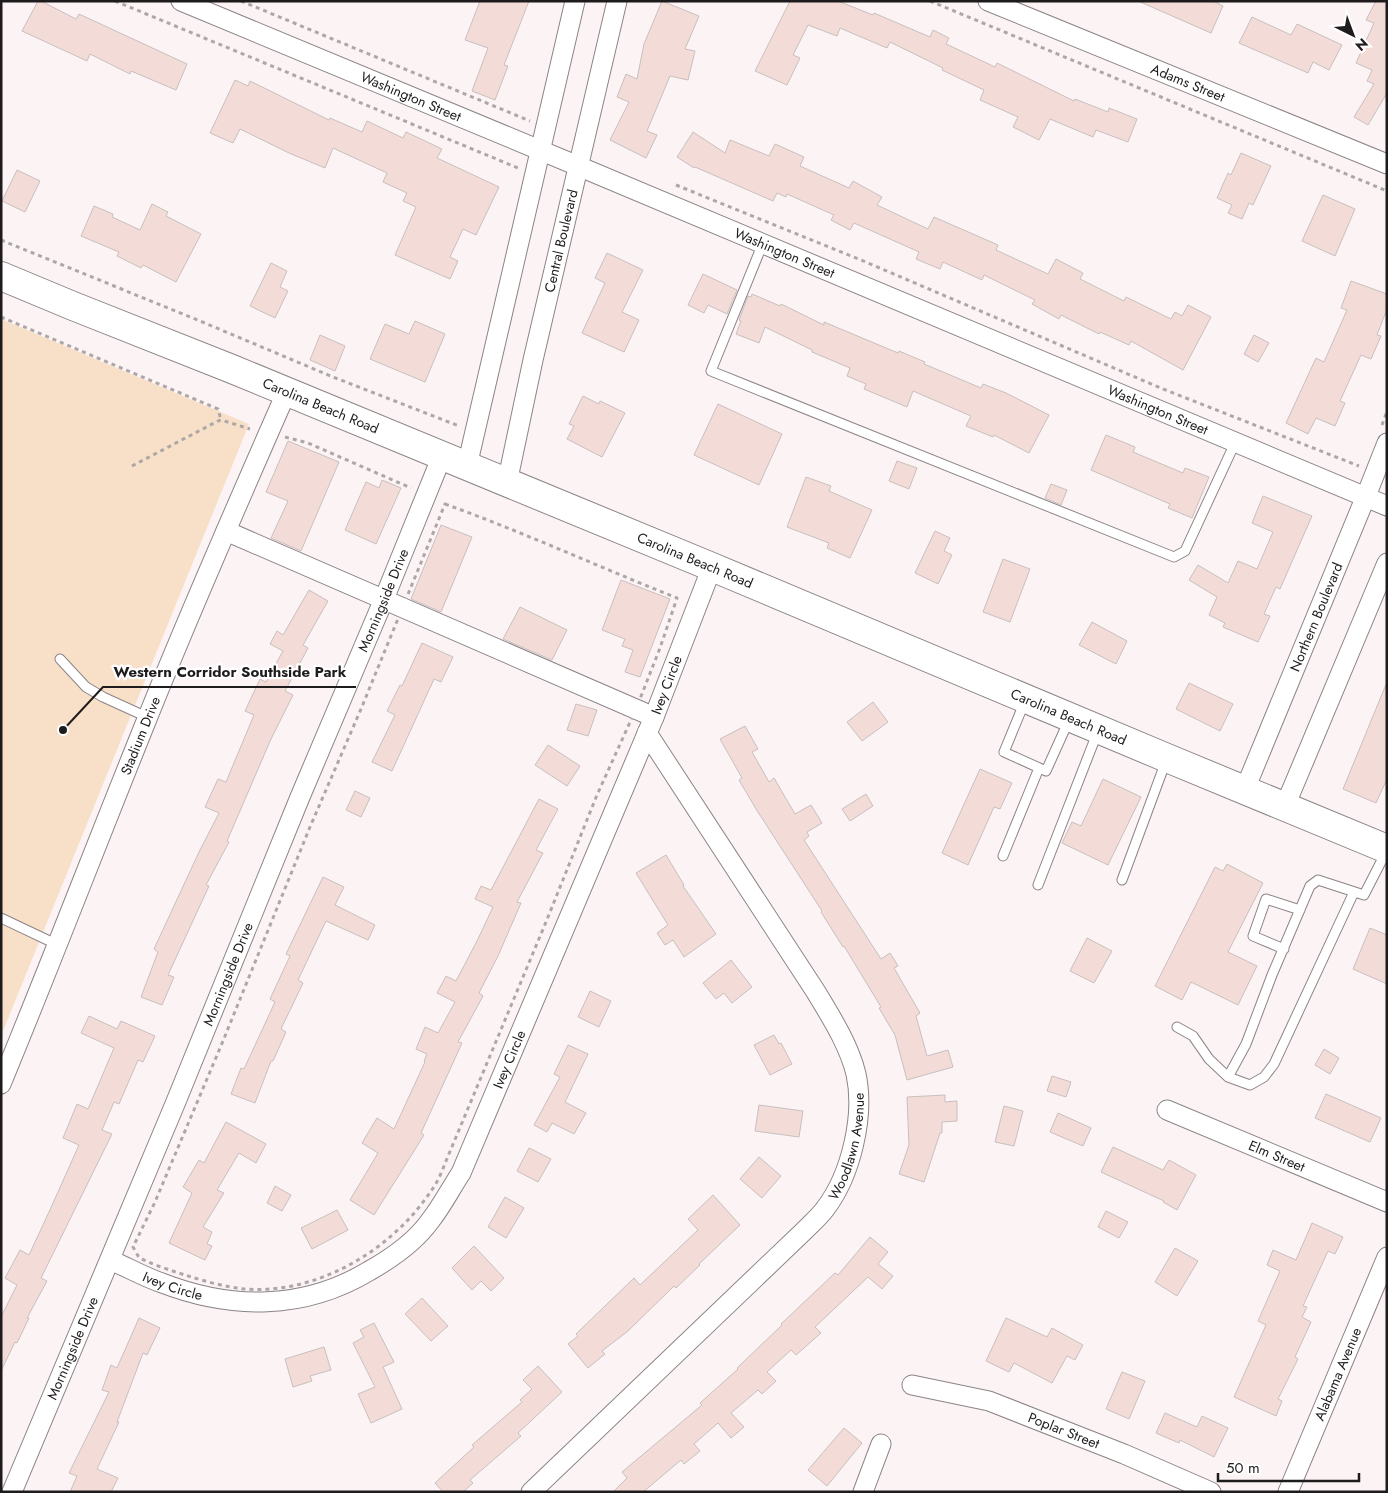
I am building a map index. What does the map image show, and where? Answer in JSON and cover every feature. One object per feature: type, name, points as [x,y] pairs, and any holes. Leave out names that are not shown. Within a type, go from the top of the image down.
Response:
[{"type":"highway","name":"Carolina Beach Road","points":[[1,276],[468,466],[1387,849]]},
{"type":"street","name":"Washington Street","points":[[181,1],[1387,506]]},
{"type":"street","points":[[468,466],[575,1]]},
{"type":"street","name":"Central Boulevard","points":[[507,483],[533,360],[617,1]]},
{"type":"street","name":"Adams Street","points":[[988,1],[1387,164]]},
{"type":"street","name":"Stadium Drive","points":[[1,1084],[58,946],[147,717],[287,392]]},
{"type":"street","name":"Northern Boulevard","points":[[1245,790],[1366,496],[1384,434]]},
{"type":"street","name":"Morningside Drive","points":[[12,1492],[179,1095],[300,797],[442,456]]},
{"type":"street","points":[[226,531],[636,709],[650,725]]},
{"type":"street","points":[[1285,806],[1387,563]]},
{"type":"street","name":"Ivey Circle","points":[[110,1260],[162,1283],[208,1297],[232,1301],[267,1303],[302,1299],[355,1280],[386,1262],[415,1238],[430,1221],[461,1173],[650,725],[712,567]]},
{"type":"street","name":"Woodlawn Avenue","points":[[531,1492],[790,1245],[825,1209],[836,1191],[849,1160],[857,1128],[859,1096],[856,1074],[851,1058],[834,1021],[650,725]]},
{"type":"street","name":"Elm Street","points":[[1167,1110],[1387,1202]]},
{"type":"street","name":"Alabama Avenue","points":[[1288,1492],[1387,1257]]},
{"type":"street","name":"Poplar Street","points":[[912,1385],[989,1400],[1124,1454],[1211,1492]]},
{"type":"street","points":[[863,1492],[881,1444]]},
{"type":"lane","points":[[763,244],[711,371],[1174,557],[1185,552],[1235,443]]},
{"type":"lane","points":[[60,659],[86,687],[147,717]]},
{"type":"lane","points":[[1026,698],[1004,752],[1046,771],[1071,717]]},
{"type":"lane","points":[[1038,885],[1099,729]]},
{"type":"lane","points":[[1122,880],[1167,758]]},
{"type":"lane","points":[[1003,856],[1039,768]]},
{"type":"lane","points":[[1228,1077],[1246,1044],[1272,974],[1310,886],[1318,880],[1364,895],[1387,849]]},
{"type":"lane","points":[[1177,1027],[1193,1036],[1209,1059],[1228,1077],[1250,1085],[1264,1077],[1274,1064],[1354,892]]},
{"type":"lane","points":[[1284,949],[1253,936],[1266,899],[1300,910]]},
{"type":"lane","points":[[1,918],[58,946]]},
{"type":"path","points":[[115,1],[520,169]]},
{"type":"path","points":[[241,1],[530,121]]},
{"type":"path","points":[[930,1],[1387,191]]},
{"type":"path","points":[[669,182],[862,260],[1163,389],[1366,469]]},
{"type":"path","points":[[1,240],[435,418],[459,426],[461,417]]},
{"type":"path","points":[[1,317],[218,409],[222,420]]},
{"type":"path","points":[[1384,434],[1387,411]]},
{"type":"path","points":[[132,466],[222,420],[250,428]]},
{"type":"path","points":[[284,436],[308,443],[412,488]]},
{"type":"path","points":[[445,504],[506,526],[677,598],[636,709],[597,795],[546,922],[446,1161],[432,1190],[407,1222],[376,1248],[336,1271],[302,1283],[272,1288],[244,1288],[197,1279],[160,1266],[139,1256],[133,1247],[155,1202],[402,607],[445,504]]},
{"type":"shaded area","points":[[1,319],[249,424],[1,1036]]},
{"type":"building","points":[[38,1],[76,19],[79,14],[187,64],[176,90],[131,71],[130,74],[90,54],[87,61],[22,31]]},
{"type":"building","points":[[480,1],[529,1],[504,65],[508,66],[495,100],[472,91],[488,48],[465,40]]},
{"type":"building","points":[[662,1],[699,16],[685,49],[695,51],[688,80],[670,76],[647,131],[657,135],[646,158],[610,140],[629,102],[617,97],[626,74],[637,79],[644,44]]},
{"type":"building","points":[[790,1],[838,1],[873,15],[874,13],[930,37],[933,30],[949,38],[946,44],[995,67],[997,63],[1074,101],[1075,99],[1108,112],[1109,108],[1137,119],[1128,142],[1096,130],[1093,137],[1050,119],[1039,140],[1013,127],[1018,117],[980,100],[984,90],[890,42],[887,48],[840,28],[837,36],[808,25],[793,55],[800,58],[787,85],[755,71]]},
{"type":"building","points":[[1138,1],[1213,1],[1223,6],[1211,33]]},
{"type":"building","points":[[1376,1],[1387,1],[1387,93],[1368,125],[1354,117],[1374,84],[1367,81],[1372,70],[1356,63],[1374,23],[1366,20]]},
{"type":"building","points":[[1252,17],[1291,35],[1297,24],[1342,45],[1329,70],[1313,62],[1308,73],[1239,43]]},
{"type":"building","points":[[235,80],[248,86],[250,81],[329,120],[330,118],[362,132],[367,121],[403,138],[406,132],[442,149],[437,158],[499,187],[476,235],[463,229],[450,257],[458,261],[450,279],[395,255],[416,207],[403,201],[407,193],[383,182],[387,173],[333,148],[325,168],[240,129],[233,143],[210,133]]},
{"type":"building","points":[[693,132],[725,153],[730,140],[769,156],[775,144],[804,157],[800,166],[849,188],[853,181],[882,197],[877,205],[928,229],[934,217],[998,245],[996,250],[1048,274],[1056,259],[1083,273],[1080,279],[1124,301],[1126,297],[1171,319],[1175,312],[1182,316],[1188,305],[1211,317],[1183,370],[1131,341],[1129,345],[1100,332],[1099,334],[1061,315],[1059,319],[1032,304],[1035,300],[984,275],[982,280],[943,262],[940,269],[916,259],[919,252],[854,223],[850,230],[831,220],[834,215],[787,194],[786,197],[777,193],[773,201],[694,168],[677,157]]},
{"type":"building","points":[[1241,153],[1271,166],[1253,205],[1249,203],[1242,219],[1228,213],[1232,205],[1217,198],[1228,173],[1231,175]]},
{"type":"building","points":[[17,170],[40,181],[25,212],[2,201]]},
{"type":"building","points":[[1323,195],[1355,209],[1335,256],[1302,241]]},
{"type":"building","points":[[152,204],[168,212],[166,216],[201,234],[176,282],[143,265],[141,268],[117,256],[119,252],[81,236],[94,206],[113,214],[112,217],[140,230]]},
{"type":"building","points":[[607,253],[643,270],[622,312],[639,320],[624,352],[582,333],[605,283],[595,278]]},
{"type":"building","points":[[271,263],[287,271],[280,287],[288,291],[275,318],[250,306]]},
{"type":"building","points":[[703,274],[737,290],[727,314],[708,305],[704,313],[688,305]]},
{"type":"building","points":[[1351,281],[1387,294],[1387,309],[1377,335],[1381,336],[1371,359],[1361,355],[1340,401],[1345,403],[1335,426],[1316,418],[1308,434],[1286,423],[1316,358],[1324,362],[1347,310],[1341,308]]},
{"type":"building","points":[[752,294],[780,306],[781,304],[824,325],[824,322],[898,353],[899,351],[925,362],[924,364],[981,388],[983,384],[1006,393],[1049,415],[1029,453],[994,435],[993,437],[966,426],[971,416],[913,391],[907,407],[864,389],[866,384],[847,376],[850,368],[812,352],[812,350],[765,327],[759,343],[736,334],[748,296],[751,297]]},
{"type":"building","points":[[415,321],[445,334],[425,382],[370,359],[385,324],[409,334]]},
{"type":"building","points":[[320,335],[345,346],[335,371],[310,360]]},
{"type":"building","points":[[1254,335],[1269,343],[1258,362],[1244,354]]},
{"type":"building","points":[[583,396],[599,404],[600,401],[625,413],[602,457],[567,439],[574,426],[569,424]]},
{"type":"building","points":[[718,404],[782,434],[759,485],[694,455]]},
{"type":"building","points":[[1106,435],[1135,447],[1133,452],[1183,473],[1185,468],[1209,477],[1192,518],[1168,508],[1170,504],[1091,470]]},
{"type":"building","points":[[288,441],[339,462],[301,551],[271,538],[288,501],[266,492]]},
{"type":"building","points":[[897,461],[917,468],[909,489],[889,481]]},
{"type":"building","points":[[806,477],[831,486],[829,491],[872,510],[850,558],[827,548],[829,543],[787,527]]},
{"type":"building","points":[[382,480],[401,488],[376,544],[345,530],[366,482],[379,488]]},
{"type":"building","points":[[1051,484],[1067,490],[1061,505],[1045,498]]},
{"type":"building","points":[[1263,496],[1312,516],[1280,589],[1276,587],[1264,614],[1270,616],[1258,642],[1223,627],[1225,623],[1209,615],[1217,597],[1189,580],[1198,565],[1228,583],[1238,561],[1257,569],[1273,532],[1252,523]]},
{"type":"building","points":[[441,525],[472,537],[441,612],[411,599]]},
{"type":"building","points":[[935,531],[950,538],[944,551],[952,555],[938,584],[915,573]]},
{"type":"building","points":[[1003,559],[1030,569],[1010,622],[983,612]]},
{"type":"building","points":[[621,580],[670,599],[640,677],[625,672],[633,650],[622,646],[625,639],[602,630]]},
{"type":"building","points":[[309,590],[328,601],[303,645],[308,648],[285,691],[293,695],[271,739],[227,841],[229,842],[206,885],[209,886],[168,975],[174,977],[162,1005],[141,997],[158,952],[154,949],[219,813],[205,807],[218,779],[226,782],[254,715],[245,711],[260,679],[266,682],[283,651],[270,644],[277,631],[283,635]]},
{"type":"building","points":[[520,607],[567,630],[552,660],[503,639]]},
{"type":"building","points":[[1092,622],[1127,641],[1116,664],[1079,645]]},
{"type":"building","points":[[422,643],[453,657],[441,682],[434,679],[392,771],[372,762],[395,715],[387,711],[400,685],[402,686]]},
{"type":"building","points":[[1387,682],[1387,779],[1376,803],[1343,789]]},
{"type":"building","points":[[1189,683],[1233,704],[1220,731],[1176,709]]},
{"type":"building","points":[[873,702],[888,722],[862,741],[847,722]]},
{"type":"building","points":[[576,704],[597,710],[588,736],[567,730]]},
{"type":"building","points":[[745,726],[758,749],[752,752],[769,782],[774,778],[795,814],[811,805],[822,823],[807,832],[809,836],[804,840],[881,959],[890,953],[898,966],[894,968],[920,1013],[916,1016],[927,1056],[948,1050],[953,1067],[907,1080],[895,1035],[879,1008],[881,1007],[756,809],[739,780],[742,778],[720,739]]},
{"type":"building","points":[[548,745],[580,766],[567,786],[535,765]]},
{"type":"building","points":[[980,769],[1012,783],[1000,809],[994,807],[968,865],[942,853]]},
{"type":"building","points":[[1103,779],[1141,797],[1108,865],[1062,843],[1072,822],[1081,826]]},
{"type":"building","points":[[355,791],[370,798],[361,817],[346,810]]},
{"type":"building","points":[[866,794],[873,806],[850,821],[842,809]]},
{"type":"building","points":[[539,799],[558,809],[536,850],[543,853],[517,902],[521,903],[498,956],[479,993],[483,996],[458,1042],[462,1043],[421,1133],[424,1135],[374,1215],[350,1200],[378,1153],[362,1143],[377,1118],[394,1129],[425,1062],[427,1054],[416,1049],[425,1027],[438,1033],[455,1002],[437,993],[446,976],[456,981],[493,907],[475,899],[481,886],[491,890]]},
{"type":"building","points":[[666,855],[683,886],[716,934],[684,957],[673,940],[665,945],[657,933],[668,925],[636,873]]},
{"type":"building","points":[[1227,864],[1263,883],[1228,952],[1257,966],[1238,1005],[1191,982],[1182,1000],[1155,986],[1215,867],[1223,871]]},
{"type":"building","points":[[323,877],[344,887],[335,905],[375,925],[368,940],[326,921],[298,980],[303,983],[281,1029],[286,1032],[273,1061],[271,1061],[255,1103],[231,1094],[241,1068],[244,1069],[275,1002],[270,999],[290,956],[286,954]]},
{"type":"building","points":[[1370,928],[1387,935],[1387,984],[1353,969]]},
{"type":"building","points":[[1087,938],[1112,951],[1094,983],[1070,971]]},
{"type":"building","points":[[731,960],[752,987],[732,1003],[724,993],[716,999],[703,983]]},
{"type":"building","points":[[590,991],[611,1001],[599,1027],[578,1017]]},
{"type":"building","points":[[89,1016],[117,1029],[121,1021],[155,1036],[143,1062],[138,1060],[119,1104],[114,1102],[102,1130],[112,1134],[41,1278],[47,1281],[27,1318],[29,1318],[17,1343],[15,1342],[1,1371],[1,1317],[17,1285],[5,1278],[20,1250],[29,1255],[79,1145],[63,1138],[77,1104],[88,1109],[114,1048],[81,1033]]},
{"type":"building","points":[[774,1035],[779,1044],[781,1043],[792,1064],[770,1075],[754,1045]]},
{"type":"building","points":[[568,1045],[588,1054],[565,1102],[586,1113],[574,1134],[552,1123],[547,1132],[534,1125],[560,1077],[554,1074]]},
{"type":"building","points":[[1324,1049],[1339,1058],[1330,1074],[1315,1065]]},
{"type":"building","points":[[1052,1076],[1071,1082],[1066,1097],[1047,1091]]},
{"type":"building","points":[[1326,1094],[1381,1118],[1370,1142],[1315,1118]]},
{"type":"building","points":[[945,1095],[945,1102],[957,1101],[957,1121],[942,1122],[942,1133],[940,1133],[924,1182],[899,1174],[909,1145],[907,1097]]},
{"type":"building","points":[[759,1105],[803,1111],[799,1137],[755,1131]]},
{"type":"building","points":[[1004,1106],[1023,1111],[1014,1146],[995,1142]]},
{"type":"building","points":[[1058,1113],[1091,1128],[1083,1146],[1050,1132]]},
{"type":"building","points":[[226,1122],[266,1144],[256,1163],[239,1153],[217,1190],[224,1193],[203,1227],[212,1232],[207,1244],[212,1246],[205,1260],[169,1243],[192,1193],[183,1187],[199,1160],[204,1163]]},
{"type":"building","points":[[1113,1147],[1163,1170],[1169,1160],[1196,1175],[1177,1210],[1164,1201],[1101,1172]]},
{"type":"building","points":[[529,1148],[551,1159],[538,1182],[517,1171]]},
{"type":"building","points":[[759,1157],[781,1176],[762,1198],[740,1179]]},
{"type":"building","points":[[275,1186],[291,1195],[282,1211],[267,1203]]},
{"type":"building","points":[[713,1195],[740,1225],[676,1288],[674,1286],[628,1331],[602,1351],[605,1354],[588,1368],[568,1344],[634,1278],[640,1285],[698,1230],[688,1219]]},
{"type":"building","points":[[505,1197],[524,1208],[506,1238],[488,1227]]},
{"type":"building","points":[[337,1210],[348,1230],[312,1249],[301,1228]]},
{"type":"building","points":[[1106,1211],[1128,1222],[1119,1238],[1098,1227]]},
{"type":"building","points":[[1312,1223],[1343,1237],[1335,1254],[1328,1251],[1303,1306],[1307,1307],[1302,1317],[1311,1322],[1295,1357],[1298,1359],[1278,1399],[1282,1401],[1276,1416],[1234,1397],[1266,1325],[1258,1321],[1280,1271],[1267,1265],[1273,1250],[1296,1260]]},
{"type":"building","points":[[870,1237],[888,1252],[878,1264],[893,1276],[882,1289],[868,1277],[815,1327],[821,1333],[796,1355],[791,1350],[767,1372],[776,1381],[762,1394],[758,1390],[731,1413],[744,1427],[731,1438],[718,1423],[694,1444],[700,1451],[684,1464],[681,1460],[643,1492],[613,1492],[627,1478],[622,1472],[702,1405],[700,1403],[738,1369],[781,1324],[835,1273],[838,1275]]},
{"type":"building","points":[[474,1246],[504,1278],[491,1291],[481,1281],[472,1290],[452,1268]]},
{"type":"building","points":[[1175,1248],[1198,1261],[1177,1296],[1155,1282]]},
{"type":"building","points":[[422,1298],[448,1326],[431,1341],[405,1314]]},
{"type":"building","points":[[139,1318],[160,1328],[147,1355],[143,1353],[117,1422],[119,1422],[97,1469],[118,1478],[111,1492],[70,1492],[77,1476],[69,1473],[109,1392],[102,1390],[111,1365],[117,1368]]},
{"type":"building","points":[[1006,1318],[1047,1337],[1052,1328],[1083,1345],[1075,1360],[1067,1356],[1052,1383],[1014,1363],[1009,1372],[986,1361]]},
{"type":"building","points":[[374,1323],[394,1362],[383,1367],[402,1409],[371,1423],[358,1394],[375,1387],[353,1343],[364,1337],[360,1330]]},
{"type":"building","points":[[324,1347],[331,1370],[310,1376],[312,1381],[293,1387],[285,1359]]},
{"type":"building","points":[[538,1366],[562,1392],[518,1433],[521,1436],[470,1480],[473,1483],[463,1492],[443,1492],[435,1483],[474,1447],[472,1445],[522,1402],[520,1400],[532,1389],[523,1380]]},
{"type":"building","points":[[1122,1372],[1145,1381],[1129,1419],[1106,1409]]},
{"type":"building","points":[[1165,1413],[1197,1427],[1202,1416],[1228,1428],[1214,1457],[1180,1440],[1179,1443],[1156,1433]]},
{"type":"building","points":[[844,1428],[862,1443],[827,1486],[808,1470]]},
{"type":"place","name":"Western Corridor Southside Park","points":[[63,730]]}]
